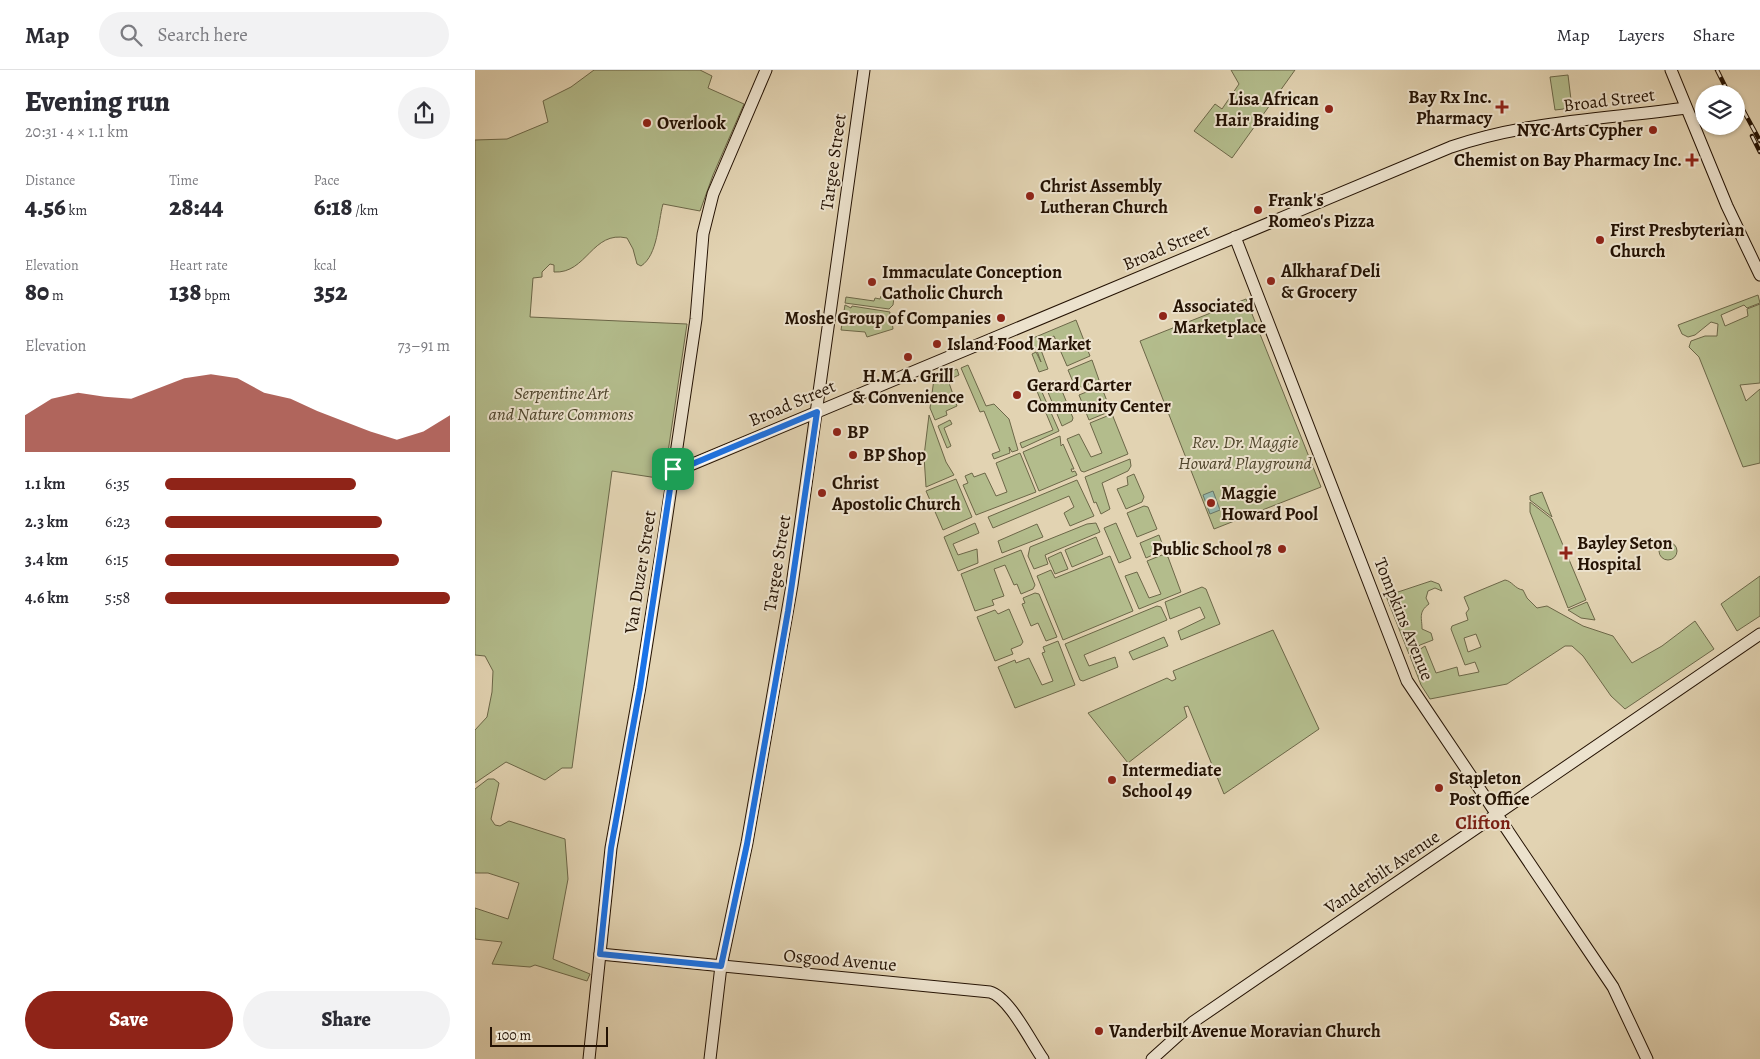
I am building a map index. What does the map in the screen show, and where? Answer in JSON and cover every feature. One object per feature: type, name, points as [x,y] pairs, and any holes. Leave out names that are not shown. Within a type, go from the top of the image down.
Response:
[{"type":"street","name":"Van Duzer Street","points":[[589,1059],[611,848],[640,688],[695,319],[700,256],[707,213],[716,187],[766,70]]},
{"type":"street","name":"Targee Street","points":[[710,1059],[721,966],[747,844],[790,602],[863,70]]},
{"type":"street","points":[[1671,70],[1727,206],[1760,275]]},
{"type":"street","name":"Broad Street","points":[[673,469],[685,467],[1451,147],[1519,128],[1687,108]]},
{"type":"street","name":"Tompkins Avenue","points":[[1235,236],[1407,681],[1613,987],[1647,1059]]},
{"type":"street","name":"Vanderbilt Avenue","points":[[1151,1059],[1193,1022],[1760,634]]},
{"type":"street","name":"Osgood Avenue","points":[[600,954],[997,994],[1043,1059]]},
{"type":"green space","name":"Serpentine Art and Nature Commons","points":[[594,70],[700,70],[712,76],[708,88],[744,104],[713,175],[700,211],[663,204],[657,238],[647,261],[641,266],[637,264],[633,249],[627,238],[615,237],[605,240],[582,260],[565,271],[554,272],[554,265],[550,264],[542,272],[542,277],[533,278],[530,317],[687,324],[664,479],[612,471],[572,768],[562,768],[545,780],[506,762],[475,783],[475,730],[487,717],[492,692],[493,671],[485,656],[475,655],[475,140],[507,139],[548,122],[543,101],[571,87]]},
{"type":"green space","points":[[1231,70],[1295,70],[1232,158],[1194,131],[1215,104],[1222,109],[1239,84]]},
{"type":"green space","points":[[1568,75],[1572,108],[1555,110],[1550,77]]},
{"type":"green space","points":[[895,290],[893,305],[889,309],[845,303],[846,297],[874,301],[875,298],[880,299],[881,296],[890,297],[890,293]]},
{"type":"green space","points":[[1758,295],[1760,303],[1747,308],[1744,305],[1721,315],[1725,326],[1748,316],[1747,309],[1760,304],[1760,383],[1740,385],[1746,401],[1760,389],[1760,463],[1743,467],[1699,357],[1689,347],[1691,341],[1705,336],[1717,336],[1718,324],[1711,322],[1695,335],[1688,337],[1682,334],[1678,325]]},
{"type":"green space","name":"Rev. Dr. Maggie Howard Playground","points":[[1246,299],[1321,487],[1214,529],[1140,341]]},
{"type":"green space","points":[[845,305],[851,308],[852,306],[890,312],[889,320],[892,321],[893,329],[867,337],[865,332],[841,330]]},
{"type":"green space","points":[[1076,320],[1090,356],[1067,366],[1054,336],[1043,340],[1045,345],[1031,351],[1026,341]]},
{"type":"green space","points":[[1041,350],[1048,369],[1039,372],[1032,354],[1036,352],[1041,362],[1037,351]]},
{"type":"green space","points":[[1092,360],[1099,380],[1076,389],[1068,370]]},
{"type":"green space","points":[[968,365],[986,406],[994,404],[1009,419],[1018,450],[1012,452],[1009,447],[1010,453],[994,459],[992,454],[1000,451],[984,411],[980,412],[961,368]]},
{"type":"green space","points":[[957,369],[959,375],[948,380],[957,406],[946,411],[947,415],[935,420],[930,408],[934,379]]},
{"type":"green space","points":[[1058,381],[1073,418],[1072,421],[1062,426],[1045,385]]},
{"type":"green space","points":[[1038,383],[1059,431],[1022,448],[1020,443],[1053,430],[1034,384]]},
{"type":"green space","points":[[1101,386],[1111,411],[1089,420],[1079,395]]},
{"type":"green space","points":[[1112,414],[1128,454],[1084,472],[1081,471],[1067,439],[1079,434],[1091,457],[1102,453],[1090,423]]},
{"type":"green space","points":[[929,415],[946,462],[954,475],[926,487],[924,456]]},
{"type":"green space","points":[[950,420],[952,424],[944,428],[951,446],[947,448],[938,426]]},
{"type":"green space","points":[[1060,436],[1061,446],[1063,444],[1074,469],[1071,469],[1072,472],[1075,471],[1077,475],[1039,491],[1023,452]]},
{"type":"green space","points":[[1020,453],[1036,492],[976,515],[963,485],[968,483],[965,476],[972,473],[974,477],[985,473],[996,496],[1007,492],[996,463]]},
{"type":"green space","points":[[1130,459],[1131,466],[1128,471],[1102,483],[1110,509],[1101,514],[1096,502],[1094,503],[1085,477]]},
{"type":"green space","points":[[1134,474],[1144,497],[1142,502],[1126,509],[1117,489],[1128,485],[1127,477]]},
{"type":"green space","points":[[956,479],[972,517],[943,530],[926,491]]},
{"type":"green space","points":[[1077,480],[1094,516],[1070,526],[1064,513],[1074,507],[1069,496],[993,528],[988,517]]},
{"type":"green space","points":[[1542,492],[1552,517],[1530,500],[1530,496]]},
{"type":"green space","points":[[1530,502],[1552,519],[1586,600],[1568,608],[1530,512]]},
{"type":"green space","points":[[1144,506],[1148,507],[1157,529],[1137,537],[1127,513]]},
{"type":"green space","points":[[975,523],[979,533],[953,544],[958,555],[977,549],[978,563],[958,571],[944,537]]},
{"type":"green space","points":[[1096,523],[1100,532],[1045,555],[1048,564],[1034,569],[1028,556],[1030,547],[1087,524]]},
{"type":"green space","points":[[1116,523],[1131,558],[1119,563],[1104,528]]},
{"type":"green space","points":[[1037,524],[1043,537],[1002,553],[998,541]]},
{"type":"green space","points":[[1159,535],[1163,546],[1161,551],[1146,558],[1140,543]]},
{"type":"green space","points":[[1096,537],[1103,554],[1072,567],[1065,550]]},
{"type":"green space","points":[[1668,542],[1674,545],[1677,551],[1674,557],[1668,560],[1662,557],[1659,551],[1662,545]]},
{"type":"green space","points":[[1021,550],[1035,585],[1033,589],[1021,594],[1017,584],[1014,585],[1005,565],[994,569],[1004,596],[992,600],[994,605],[975,611],[961,574]]},
{"type":"green space","points":[[1061,552],[1068,569],[1055,574],[1048,558]]},
{"type":"green space","points":[[1162,555],[1168,557],[1181,592],[1139,609],[1125,576],[1137,572],[1149,598],[1161,594],[1147,561]]},
{"type":"green space","points":[[1110,556],[1133,611],[1063,640],[1037,576],[1051,570],[1055,578]]},
{"type":"green space","points":[[1760,576],[1760,616],[1737,631],[1721,604]]},
{"type":"green space","points":[[1505,580],[1523,590],[1527,598],[1537,608],[1547,606],[1583,626],[1613,636],[1632,663],[1662,646],[1695,621],[1714,649],[1625,709],[1611,696],[1583,656],[1572,646],[1565,646],[1507,684],[1430,699],[1421,685],[1410,656],[1425,646],[1436,673],[1457,667],[1459,676],[1479,672],[1475,662],[1465,665],[1451,629],[1452,626],[1468,620],[1466,613],[1469,609],[1464,597]],"holes":[[[1476,634],[1481,647],[1468,652],[1464,638]]]},
{"type":"green space","points":[[1431,581],[1439,584],[1442,591],[1435,588],[1428,591],[1426,598],[1429,604],[1423,610],[1421,618],[1422,629],[1431,633],[1433,640],[1420,645],[1409,654],[1386,596]]},
{"type":"green space","points":[[1202,587],[1206,589],[1220,624],[1181,640],[1178,631],[1205,618],[1200,607],[1170,619],[1165,602]]},
{"type":"green space","points":[[1035,593],[1039,594],[1057,637],[1046,641],[1038,623],[1031,626],[1022,604],[1025,603],[1023,598]]},
{"type":"green space","points":[[1587,602],[1595,620],[1581,618],[1568,610]]},
{"type":"green space","points":[[1157,606],[1161,607],[1167,620],[1084,655],[1089,666],[1115,657],[1118,667],[1083,681],[1080,680],[1065,644]]},
{"type":"green space","points":[[1009,609],[1023,642],[1021,645],[1011,649],[1013,654],[995,661],[977,617],[995,610],[998,614]]},
{"type":"green space","points":[[1273,630],[1319,729],[1224,794],[1188,706],[1184,707],[1187,717],[1128,763],[1088,713],[1167,678],[1172,681],[1176,679],[1173,671]]},
{"type":"green space","points":[[1164,637],[1168,646],[1133,660],[1129,652]]},
{"type":"green space","points":[[1058,641],[1075,685],[1015,708],[998,667],[1015,660],[1016,663],[1029,658],[1042,685],[1053,681],[1042,653],[1045,652],[1043,647]]},
{"type":"green space","points":[[488,779],[494,779],[499,783],[491,819],[495,825],[500,826],[509,821],[565,839],[568,879],[553,959],[590,974],[587,981],[535,965],[530,967],[492,964],[502,942],[475,939],[475,908],[508,919],[519,883],[488,873],[475,873],[475,789]]},
{"type":"water","name":"Maggie Howard Pool","points":[[1213,491],[1220,510],[1210,514],[1203,495]]},
{"type":"railway","points":[[1717,70],[1724,85]]},
{"type":"railway","points":[[1745,114],[1760,141]]},
{"type":"railway","points":[[1752,136],[1760,152]]},
{"type":"place","name":"Bay Rx Inc. Pharmacy","points":[[1502,107]]},
{"type":"place","name":"Lisa African Hair Braiding","points":[[1329,109]]},
{"type":"place","name":"Overlook","points":[[647,123]]},
{"type":"place","name":"NYC Arts Cypher","points":[[1653,130]]},
{"type":"place","name":"Chemist on Bay Pharmacy Inc.","points":[[1692,160]]},
{"type":"place","name":"Christ Assembly Lutheran Church","points":[[1030,196]]},
{"type":"place","name":"Frank's Romeo's Pizza","points":[[1258,210]]},
{"type":"place","name":"First Presbyterian Church","points":[[1600,240]]},
{"type":"place","name":"Alkharaf Deli & Grocery","points":[[1271,281]]},
{"type":"place","name":"Immaculate Conception Catholic Church","points":[[872,282]]},
{"type":"place","name":"Associated Marketplace","points":[[1163,316]]},
{"type":"place","name":"Moshe Group of Companies","points":[[1001,318]]},
{"type":"place","name":"Island Food Market","points":[[937,344]]},
{"type":"place","name":"H.M.A. Grill & Convenience","points":[[908,357]]},
{"type":"place","name":"Gerard Carter Community Center","points":[[1017,395]]},
{"type":"place","name":"BP","points":[[837,432]]},
{"type":"place","name":"BP Shop","points":[[853,455]]},
{"type":"place","name":"Christ Apostolic Church","points":[[822,493]]},
{"type":"place","name":"Maggie Howard Pool","points":[[1211,503]]},
{"type":"place","name":"Public School 78","points":[[1282,549]]},
{"type":"place","name":"Bayley Seton Hospital","points":[[1566,553]]},
{"type":"place","name":"Intermediate School 49","points":[[1112,780]]},
{"type":"place","name":"Stapleton Post Office","points":[[1439,788]]},
{"type":"place","name":"Vanderbilt Avenue Moravian Church","points":[[1099,1031]]},
{"type":"district","name":"Clifton","points":[[1483,822]]},
{"type":"route","points":[[817,412],[788,611],[747,844],[721,966],[600,954],[611,848],[640,688],[673,469],[685,467],[817,412]]}]
